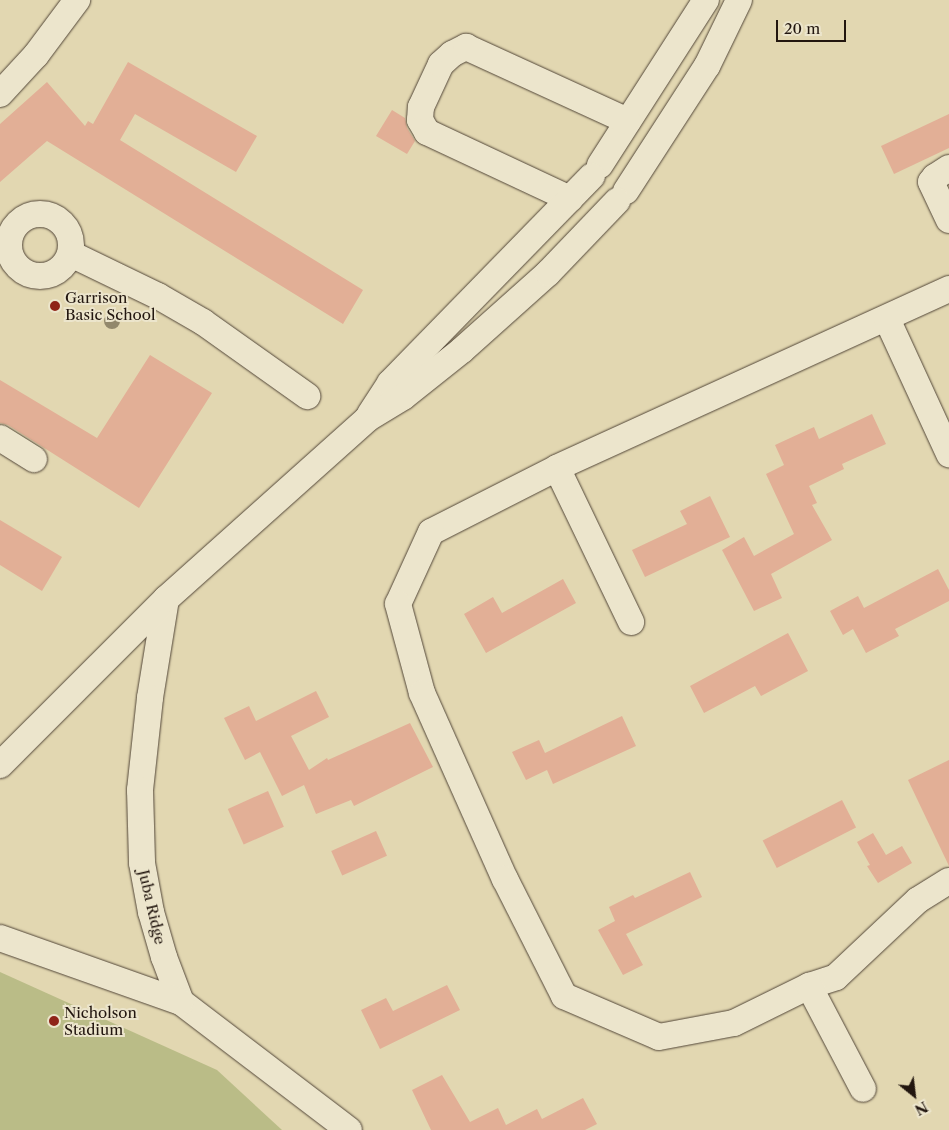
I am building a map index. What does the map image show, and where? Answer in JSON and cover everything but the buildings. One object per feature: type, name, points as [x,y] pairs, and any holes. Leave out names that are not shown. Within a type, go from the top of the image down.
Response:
[{"type":"street","points":[[367,419],[390,383],[596,170],[706,0]]},
{"type":"street","points":[[0,765],[166,599],[367,419],[403,397],[462,350],[548,273],[622,196],[707,66],[739,0]]},
{"type":"street","points":[[0,94],[36,55],[76,1]]},
{"type":"street","points":[[570,199],[427,132],[420,120],[421,107],[441,64],[452,54],[466,47],[628,121]]},
{"type":"street","points":[[949,168],[935,176],[931,182],[949,220]]},
{"type":"street","points":[[34,215],[50,215],[63,224],[71,238],[71,254],[58,271],[39,277],[19,269],[4,255],[10,236],[19,222],[34,215]]},
{"type":"street","points":[[71,254],[158,296],[203,322],[307,396]]},
{"type":"street","points":[[949,289],[887,319],[557,468],[431,532],[398,604],[422,693],[505,879],[564,996],[659,1036],[734,1023],[810,986],[836,977],[918,900],[949,881]]},
{"type":"street","points":[[887,319],[949,454]]},
{"type":"street","points":[[0,438],[34,458]]},
{"type":"street","points":[[557,468],[631,622]]},
{"type":"street","name":"Juba Ridge","points":[[166,599],[150,698],[140,790],[142,863],[151,912],[181,1002]]},
{"type":"street","points":[[0,938],[181,1002],[350,1130]]},
{"type":"street","points":[[810,986],[863,1089]]},
{"type":"green space","name":"Nicholson Stadium","points":[[0,972],[217,1070],[282,1130],[0,1130]]},
{"type":"place","name":"Garrison Basic School","points":[[55,306]]},
{"type":"place","name":"Nicholson Stadium","points":[[54,1021]]}]
